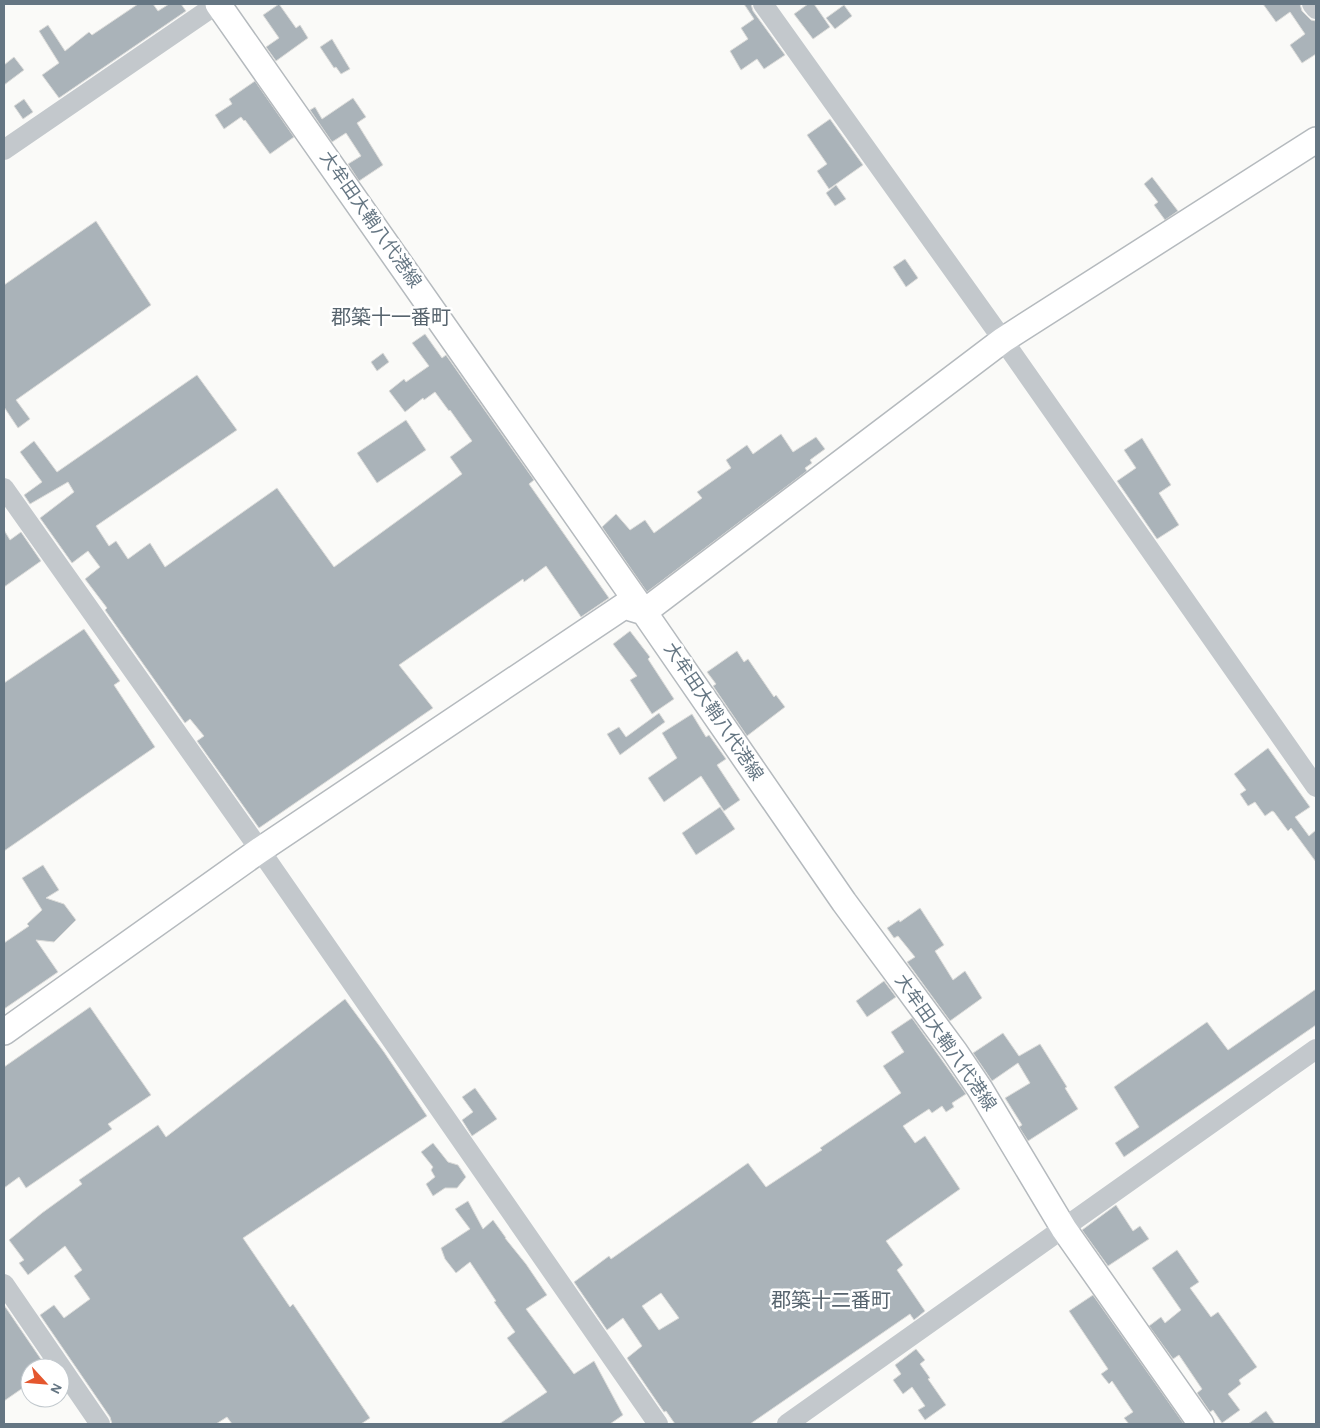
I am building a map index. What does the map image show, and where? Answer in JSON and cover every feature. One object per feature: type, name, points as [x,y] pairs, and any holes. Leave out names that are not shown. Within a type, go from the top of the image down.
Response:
[{"type":"main road","name":"大牟田大鞘八代港線","points":[[218,4],[644,612],[844,902],[980,1089],[1064,1229],[1201,1424]]},
{"type":"main road","points":[[4,1032],[260,850],[624,606],[644,612],[1003,340],[1316,140]]},
{"type":"street","points":[[4,150],[218,4]]},
{"type":"street","points":[[763,4],[1003,340],[1316,787]]},
{"type":"street","points":[[1312,4],[1316,9]]},
{"type":"street","points":[[4,488],[260,850],[658,1424]]},
{"type":"street","points":[[787,1424],[1316,1050]]},
{"type":"street","points":[[4,1284],[100,1424]]},
{"type":"building","points":[[138,4],[153,4],[158,11],[169,4],[181,4],[186,11],[59,98],[42,75],[59,63],[39,31],[48,25],[65,51],[89,32],[92,35]]},
{"type":"building","points":[[279,4],[296,28],[300,25],[308,38],[276,61],[266,47],[279,38],[263,15]]},
{"type":"building","points":[[744,4],[751,4],[753,11],[785,55],[764,69],[757,59],[741,70],[730,51],[748,39],[741,28],[754,19]]},
{"type":"building","points":[[808,4],[814,4],[830,27],[813,39],[794,14]]},
{"type":"building","points":[[1263,4],[1300,4],[1302,11],[1311,20],[1316,21],[1316,54],[1302,63],[1290,45],[1305,34],[1290,12],[1276,22]]},
{"type":"building","points":[[844,5],[852,16],[835,29],[826,18]]},
{"type":"building","points":[[332,39],[350,69],[341,74],[336,67],[334,68],[320,47]]},
{"type":"building","points":[[14,57],[24,70],[4,85],[4,65]]},
{"type":"building","points":[[255,81],[294,137],[270,154],[241,117],[224,129],[215,115],[232,104],[229,99]]},
{"type":"building","points":[[353,98],[366,117],[357,123],[383,165],[359,181],[348,164],[361,156],[346,133],[332,142],[310,110],[315,107],[322,119]]},
{"type":"building","points":[[24,99],[33,112],[23,119],[14,106]]},
{"type":"building","points":[[830,119],[863,165],[829,189],[817,171],[827,164],[807,135]]},
{"type":"building","points":[[1152,177],[1178,211],[1165,220],[1154,205],[1158,202],[1144,184]]},
{"type":"building","points":[[836,185],[846,199],[835,206],[826,193]]},
{"type":"building","points":[[96,221],[151,305],[16,400],[30,419],[18,428],[4,407],[4,285]]},
{"type":"building","points":[[905,259],[918,278],[906,287],[893,267]]},
{"type":"building","points":[[425,334],[442,358],[446,355],[534,480],[529,484],[609,598],[581,617],[546,566],[524,582],[523,579],[399,665],[433,708],[259,828],[197,741],[204,736],[190,719],[185,723],[105,610],[107,608],[85,579],[100,567],[88,551],[72,563],[40,518],[74,492],[68,482],[30,504],[24,495],[42,482],[20,452],[34,441],[57,472],[197,375],[237,430],[96,526],[109,546],[116,541],[128,559],[150,543],[165,567],[277,488],[334,567],[462,474],[450,457],[472,441],[435,392],[424,400],[423,398],[405,412],[389,391],[404,379],[406,382],[429,366],[412,343]]},
{"type":"building","points":[[383,353],[389,362],[377,371],[371,362]]},
{"type":"building","points":[[406,420],[426,450],[377,483],[357,453]]},
{"type":"building","points":[[781,434],[793,452],[816,437],[825,449],[810,460],[812,463],[805,468],[807,471],[647,592],[602,527],[616,514],[630,530],[645,520],[654,533],[702,498],[697,492],[731,468],[726,460],[747,445],[753,454]]},
{"type":"building","points":[[1142,438],[1171,485],[1159,493],[1179,525],[1157,539],[1117,481],[1136,468],[1124,450]]},
{"type":"building","points":[[4,530],[10,540],[21,532],[41,561],[4,587]]},
{"type":"building","points":[[84,629],[120,681],[114,685],[155,747],[4,851],[4,683]]},
{"type":"building","points":[[630,631],[650,657],[648,659],[674,699],[652,714],[630,680],[637,676],[613,644]]},
{"type":"building","points":[[737,651],[744,662],[748,659],[774,697],[776,695],[785,707],[747,736],[713,686],[716,684],[707,672]]},
{"type":"building","points":[[659,713],[665,722],[620,755],[607,734],[619,727],[626,737]]},
{"type":"building","points":[[692,714],[706,737],[709,735],[726,759],[717,765],[740,800],[724,811],[701,776],[664,802],[648,778],[677,758],[662,733]]},
{"type":"building","points":[[1268,748],[1310,807],[1295,817],[1309,836],[1316,830],[1316,862],[1291,828],[1288,831],[1274,812],[1272,811],[1265,816],[1255,802],[1248,806],[1240,794],[1246,790],[1234,774]]},
{"type":"building","points":[[720,807],[735,829],[696,855],[682,833]]},
{"type":"building","points":[[43,865],[59,890],[46,898],[64,904],[76,920],[54,942],[36,940],[58,972],[4,1009],[4,943],[29,926],[27,924],[42,910],[22,878]]},
{"type":"building","points":[[920,908],[944,945],[935,951],[953,980],[965,971],[982,998],[950,1021],[907,962],[915,957],[898,936],[894,938],[887,928],[899,920],[900,922]]},
{"type":"building","points":[[884,981],[896,997],[867,1017],[856,1001]]},
{"type":"building","points":[[1316,989],[1316,1025],[1124,1157],[1115,1143],[1139,1127],[1114,1087],[1207,1022],[1228,1050]]},
{"type":"building","points":[[345,999],[384,1052],[427,1116],[243,1238],[290,1307],[293,1304],[370,1418],[361,1424],[232,1424],[227,1417],[216,1424],[112,1424],[110,1417],[40,1315],[54,1305],[64,1318],[90,1299],[74,1276],[82,1270],[65,1246],[28,1275],[19,1263],[24,1260],[9,1240],[82,1184],[79,1180],[158,1125],[166,1137]]},
{"type":"building","points":[[90,1007],[151,1095],[108,1124],[112,1129],[26,1188],[19,1177],[4,1188],[4,1067]]},
{"type":"building","points":[[912,1018],[966,1094],[952,1103],[954,1107],[946,1112],[942,1106],[932,1113],[929,1109],[903,1126],[915,1143],[925,1136],[960,1189],[886,1241],[903,1265],[897,1270],[925,1311],[914,1320],[910,1314],[750,1424],[675,1424],[666,1411],[664,1412],[627,1358],[642,1346],[623,1318],[607,1330],[574,1282],[609,1256],[611,1259],[748,1163],[766,1187],[822,1150],[820,1148],[901,1093],[883,1066],[904,1052],[891,1032]],"holes":[[[661,1293],[679,1318],[659,1330],[642,1306]]]},
{"type":"building","points":[[1003,1033],[1019,1056],[1040,1044],[1067,1087],[1065,1088],[1078,1109],[1028,1141],[1019,1127],[1022,1125],[1005,1098],[1030,1083],[1018,1063],[992,1081],[973,1053]]},
{"type":"building","points":[[475,1088],[497,1119],[472,1136],[462,1120],[473,1112],[462,1097]]},
{"type":"building","points":[[433,1143],[448,1162],[458,1165],[466,1177],[457,1188],[445,1188],[433,1196],[426,1184],[435,1177],[431,1170],[433,1167],[421,1152]]},
{"type":"building","points":[[468,1201],[483,1229],[493,1220],[547,1295],[526,1309],[574,1374],[594,1361],[623,1415],[610,1424],[499,1424],[547,1392],[507,1338],[515,1332],[470,1262],[456,1273],[445,1259],[441,1248],[470,1229],[455,1209]]},
{"type":"building","points":[[1116,1205],[1133,1231],[1140,1226],[1149,1239],[1108,1266],[1082,1230]]},
{"type":"building","points":[[1177,1250],[1199,1282],[1190,1288],[1211,1317],[1218,1312],[1257,1367],[1239,1380],[1241,1384],[1228,1394],[1240,1410],[1222,1423],[1213,1410],[1210,1412],[1197,1393],[1202,1389],[1179,1355],[1173,1359],[1149,1326],[1161,1317],[1165,1323],[1181,1310],[1152,1268]]},
{"type":"building","points":[[1093,1295],[1184,1424],[1129,1424],[1124,1418],[1133,1412],[1112,1381],[1109,1384],[1101,1374],[1108,1369],[1069,1311]]},
{"type":"building","points":[[4,1305],[40,1358],[20,1358],[20,1390],[4,1401]]},
{"type":"building","points":[[916,1349],[925,1360],[920,1364],[930,1378],[928,1379],[946,1405],[925,1420],[918,1410],[925,1406],[912,1387],[903,1394],[893,1380],[901,1374],[895,1365]]},
{"type":"building","points":[[1266,1411],[1275,1424],[1248,1424]]},
{"type":"district","name":"郡築十一番町","points":[[391,318]]},
{"type":"district","name":"郡築十二番町","points":[[831,1301]]}]
